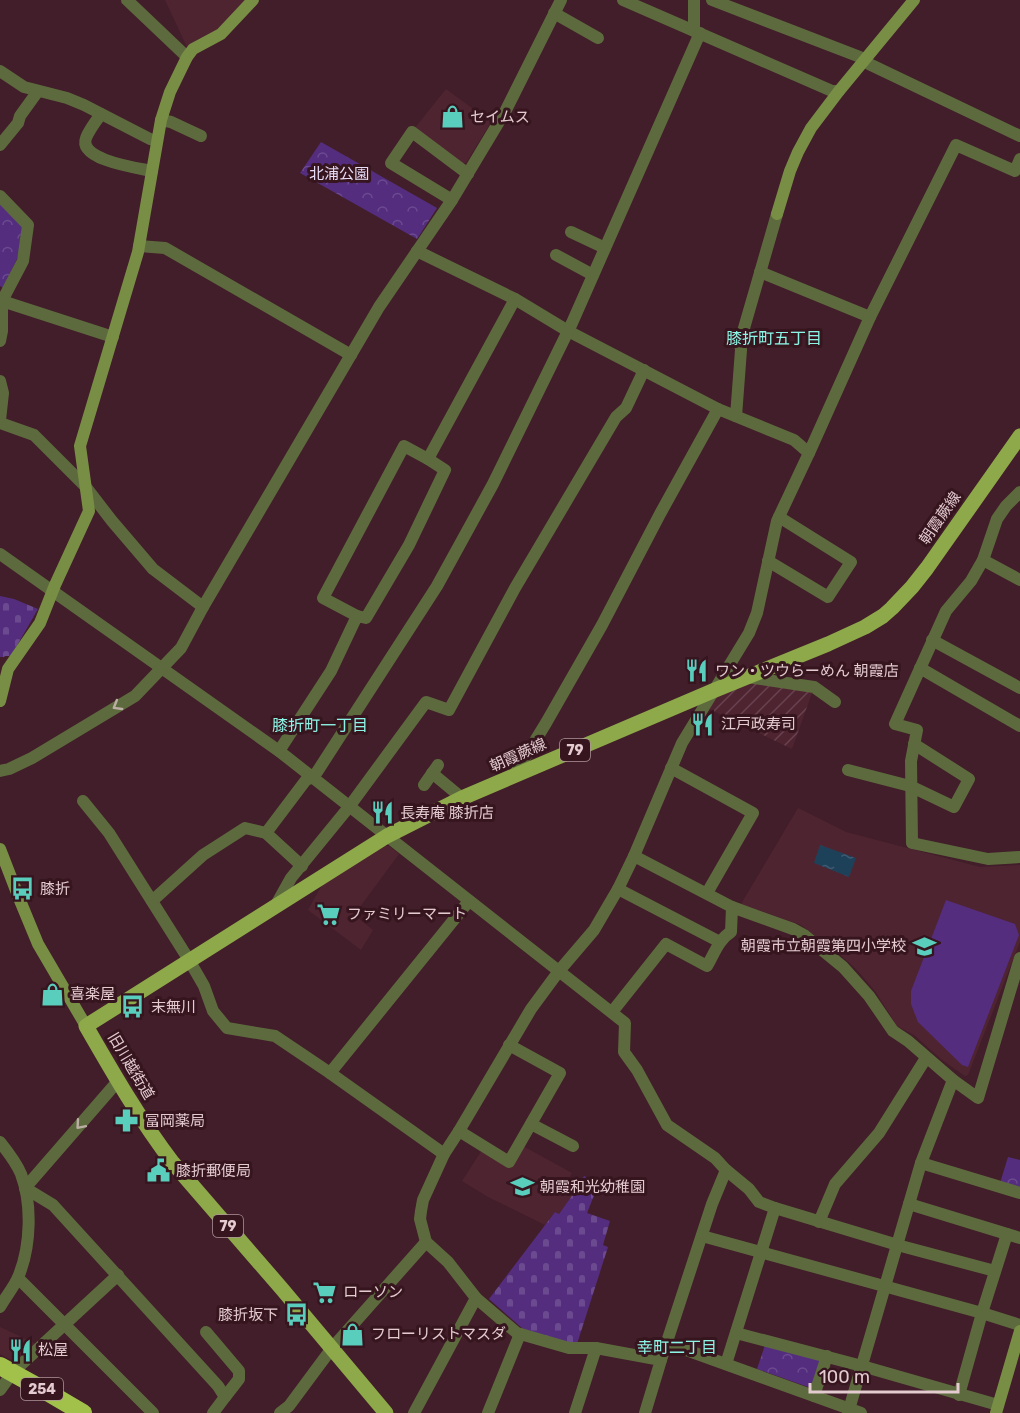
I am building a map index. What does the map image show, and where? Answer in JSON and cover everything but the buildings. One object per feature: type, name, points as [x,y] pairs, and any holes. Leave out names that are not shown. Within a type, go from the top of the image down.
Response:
[{"type":"highway","name":"254","points":[[4,1378],[64,1413]]},
{"type":"highway","name":"254","points":[[4,1378],[83,1413]]},
{"type":"main road","name":"朝霞蕨線","points":[[86,1026],[387,836],[462,798],[846,636],[883,616],[927,568],[1020,436]]},
{"type":"main road","name":"旧川越街道","points":[[86,1026],[157,1143],[386,1413]]},
{"type":"street","points":[[127,0],[187,57]]},
{"type":"street","points":[[0,701],[8,669],[40,623],[89,511],[80,446],[139,246],[161,120],[170,92],[193,49],[221,34],[253,0]]},
{"type":"street","points":[[0,771],[32,758],[135,696],[182,648],[203,607],[379,307],[452,200],[506,110],[561,0]]},
{"type":"street","points":[[623,0],[832,91],[839,91]]},
{"type":"street","points":[[266,833],[306,780],[317,772],[452,560],[493,484],[568,331],[697,32],[694,0]]},
{"type":"street","points":[[712,0],[860,57],[864,61],[1020,136]]},
{"type":"street","points":[[736,416],[740,342],[790,171],[798,152],[811,128],[839,91],[914,0]]},
{"type":"street","points":[[554,13],[598,38]]},
{"type":"street","points":[[0,71],[24,87],[67,98],[157,141]]},
{"type":"street","points":[[0,145],[18,123],[20,116],[38,91]]},
{"type":"street","points":[[101,114],[85,140],[90,152],[113,163],[152,171]]},
{"type":"street","points":[[161,120],[171,122],[201,136]]},
{"type":"street","points":[[452,200],[391,163],[412,132],[468,174]]},
{"type":"street","points":[[661,1360],[596,1348],[569,1348],[520,1334],[476,1299],[448,1262],[426,1242],[420,1219],[423,1200],[444,1154],[531,1009],[559,971],[594,930],[618,890],[682,743],[749,633],[757,613],[779,517],[870,316],[956,145],[1016,171],[1020,159]]},
{"type":"street","points":[[0,196],[28,225],[23,261],[2,301],[0,341]]},
{"type":"street","points":[[571,232],[605,249]]},
{"type":"street","points":[[139,246],[165,248],[351,356]]},
{"type":"street","points":[[417,251],[515,299],[568,331],[718,410],[794,440],[809,453]]},
{"type":"street","points":[[556,255],[593,275]]},
{"type":"street","points":[[760,272],[870,316]]},
{"type":"street","points":[[428,459],[515,299]]},
{"type":"street","points":[[2,301],[112,337]]},
{"type":"street","points":[[276,905],[291,878],[350,807],[426,702],[449,710],[531,562],[616,417],[626,408],[644,370]]},
{"type":"street","points":[[0,381],[3,393],[0,422],[34,435],[86,486],[153,569],[203,607]]},
{"type":"street","points":[[513,777],[602,625],[718,410]]},
{"type":"street","points":[[404,446],[445,470],[409,545],[366,618],[357,616],[323,598],[404,446]]},
{"type":"street","points":[[1020,492],[997,519],[983,560],[970,581],[946,611],[895,724],[917,730],[910,761],[912,843],[988,859],[1020,857]]},
{"type":"street","points":[[768,561],[828,597],[851,562],[779,517]]},
{"type":"street","points":[[0,554],[279,751],[625,1023],[624,1052],[637,1070],[667,1125],[715,1158],[749,1189],[759,1202],[897,1245],[995,1271]]},
{"type":"street","points":[[983,560],[1020,580]]},
{"type":"street","points":[[279,751],[331,671],[357,616]]},
{"type":"street","points":[[932,640],[1020,688]]},
{"type":"street","points":[[920,668],[1020,726]]},
{"type":"street","points":[[747,677],[814,687],[835,702]]},
{"type":"street","points":[[848,770],[910,786],[954,807],[969,779],[914,744]]},
{"type":"street","points":[[671,768],[753,813],[708,893]]},
{"type":"street","points":[[423,786],[435,769],[462,798]]},
{"type":"street","points":[[83,801],[109,832],[189,960],[204,986],[213,1011],[227,1028],[275,1036],[444,1154]]},
{"type":"street","points":[[152,901],[203,855],[245,828],[266,833],[302,866]]},
{"type":"street","name":"旧川越街道","points":[[0,849],[40,948],[86,1026]]},
{"type":"street","points":[[634,856],[732,907],[804,935],[843,968],[863,989],[893,1031],[978,1098],[1017,978],[1020,958]]},
{"type":"street","points":[[618,890],[720,942]]},
{"type":"street","points":[[330,1073],[469,901]]},
{"type":"street","points":[[612,1012],[666,944],[707,966],[720,942],[725,935],[731,932],[732,907]]},
{"type":"street","points":[[459,1131],[509,1162],[560,1073],[509,1045]]},
{"type":"street","points":[[819,1222],[835,1184],[879,1133],[926,1058]]},
{"type":"street","points":[[667,1343],[853,1412],[862,1366],[921,1163],[953,1080]]},
{"type":"street","points":[[25,1188],[118,1081]]},
{"type":"street","points":[[531,1124],[573,1146]]},
{"type":"street","points":[[0,1142],[12,1157],[25,1188],[28,1238],[24,1263],[18,1278],[0,1307]]},
{"type":"street","points":[[921,1163],[1020,1193]]},
{"type":"street","points":[[645,1413],[712,1204],[726,1170]]},
{"type":"street","points":[[25,1188],[53,1205],[218,1386],[225,1397]]},
{"type":"street","points":[[909,1204],[1020,1238]]},
{"type":"street","points":[[726,1364],[775,1208]]},
{"type":"street","points":[[958,1395],[1007,1234]]},
{"type":"street","points":[[702,1236],[1020,1325]]},
{"type":"street","points":[[280,1413],[289,1406],[332,1348],[426,1242]]},
{"type":"street","points":[[4,1378],[118,1275]]},
{"type":"street","points":[[18,1278],[153,1413]]},
{"type":"street","points":[[414,1413],[476,1299]]},
{"type":"street","points":[[736,1333],[862,1366],[997,1409],[1020,1331]]},
{"type":"street","points":[[206,1332],[239,1371],[239,1379],[213,1413]]},
{"type":"street","points":[[488,1413],[520,1334]]},
{"type":"street","points":[[575,1413],[596,1348]]},
{"type":"street","points":[[813,1396],[827,1356]]},
{"type":"shaded area","points":[[165,0],[248,0],[219,29],[187,47]]},
{"type":"shaded area","points":[[446,89],[491,122],[466,163],[462,163],[414,129]]},
{"type":"shaded area","points":[[753,680],[813,690],[792,749],[709,709],[719,694]]},
{"type":"shaded area","name":"朝霞市立朝霞第四小学校","points":[[798,808],[846,832],[980,867],[1020,865],[1020,942],[968,1075],[965,1076],[942,1060],[914,1035],[897,1026],[875,991],[836,951],[801,925],[741,904]]},
{"type":"shaded area","points":[[382,846],[389,846],[399,854],[354,915],[373,930],[361,950],[308,910],[323,883]]},
{"type":"shaded area","name":"朝霞和光幼稚園","points":[[523,1146],[572,1173],[566,1184],[576,1190],[559,1214],[555,1212],[545,1225],[488,1197],[462,1181],[482,1150],[511,1168]]},
{"type":"shaded area","points":[[0,1327],[39,1345],[19,1364],[0,1354]]},
{"type":"green space","name":"北浦公園","points":[[321,142],[437,208],[417,239],[300,173]]},
{"type":"green space","points":[[0,200],[22,224],[21,246],[3,288],[0,286]]},
{"type":"green space","points":[[0,596],[38,609],[11,656],[4,657],[0,657]]},
{"type":"green space","points":[[946,900],[1015,924],[1019,935],[968,1067],[962,1065],[918,1022],[911,1004],[911,991]]},
{"type":"green space","points":[[1008,1157],[1020,1160],[1020,1189],[1000,1183]]},
{"type":"green space","points":[[584,1176],[599,1183],[587,1213],[610,1221],[603,1245],[608,1247],[577,1344],[562,1344],[523,1329],[489,1299],[555,1212],[559,1214]]},
{"type":"green space","points":[[766,1342],[822,1358],[811,1388],[757,1369]]},
{"type":"water","points":[[820,845],[856,858],[849,877],[814,863]]},
{"type":"place","name":"セイムス","points":[[452,117]]},
{"type":"place","name":"ワン・ツウらーめん 朝霞店","points":[[697,671]]},
{"type":"place","name":"江戸政寿司","points":[[703,724]]},
{"type":"place","name":"長寿庵 膝折店","points":[[382,813]]},
{"type":"place","name":"膝折","points":[[22,889]]},
{"type":"place","name":"ファミリーマート","points":[[329,914]]},
{"type":"place","name":"朝霞市立朝霞第四小学校","points":[[924,946]]},
{"type":"place","name":"喜楽屋","points":[[52,994]]},
{"type":"place","name":"末無川","points":[[133,1007]]},
{"type":"place","name":"冨岡薬局","points":[[127,1121]]},
{"type":"place","name":"膝折郵便局","points":[[158,1171]]},
{"type":"place","name":"朝霞和光幼稚園","points":[[522,1187]]},
{"type":"place","name":"ローソン","points":[[325,1292]]},
{"type":"place","name":"膝折坂下","points":[[296,1315]]},
{"type":"place","name":"フローリストマスダ","points":[[353,1334]]},
{"type":"place","name":"松屋","points":[[20,1350]]},
{"type":"district","name":"膝折町五丁目","points":[[774,338]]},
{"type":"district","name":"膝折町一丁目","points":[[320,725]]},
{"type":"district","name":"幸町二丁目","points":[[677,1347]]}]
